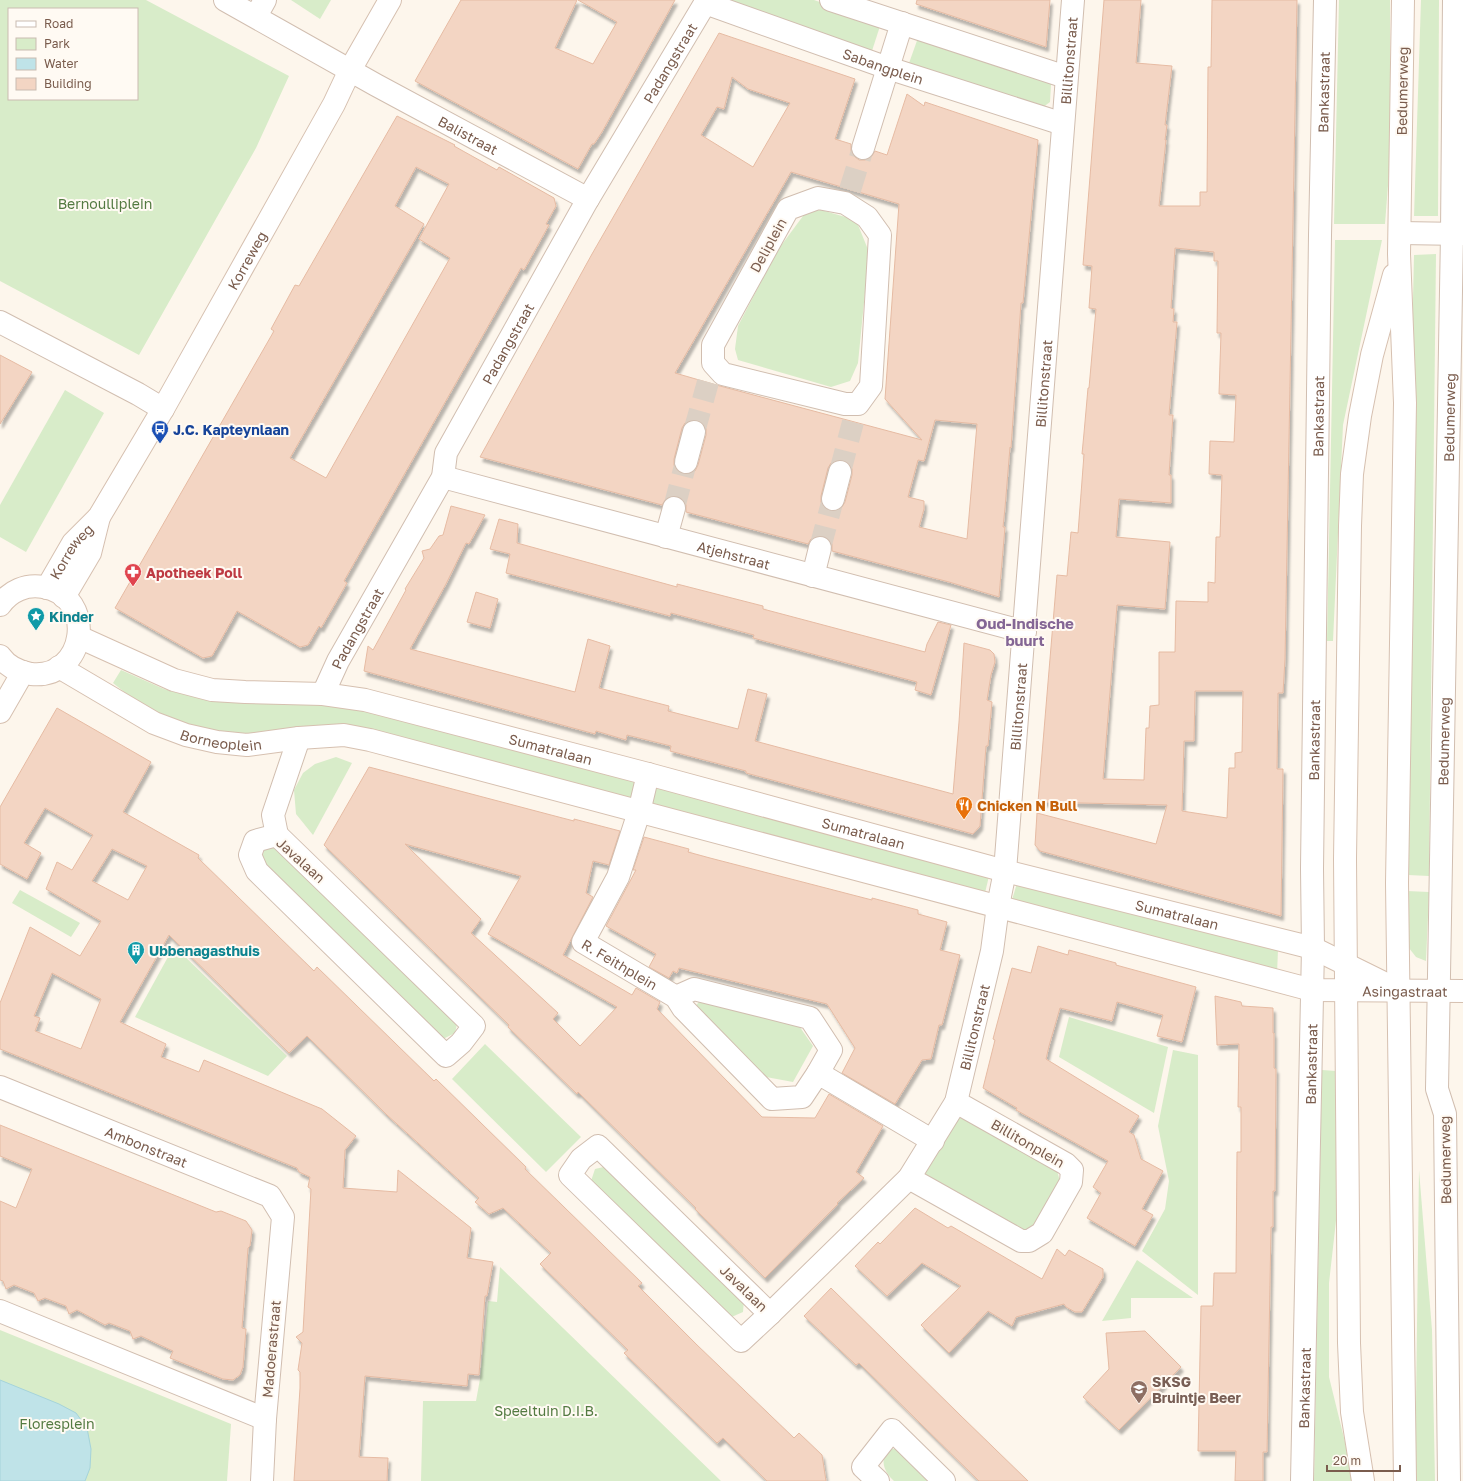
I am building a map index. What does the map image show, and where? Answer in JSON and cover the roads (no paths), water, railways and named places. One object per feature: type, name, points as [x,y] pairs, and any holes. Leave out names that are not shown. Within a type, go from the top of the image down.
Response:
[{"type":"street","points":[[225,0],[260,8],[350,70]]},
{"type":"street","name":"Korreweg","points":[[56,592],[73,543],[99,517],[163,409],[334,104],[350,70],[390,0]]},
{"type":"street","points":[[831,0],[1066,77]]},
{"type":"street","name":"Billitonstraat","points":[[770,1314],[909,1178],[933,1141],[956,1102],[992,951],[998,906],[1005,871],[1073,0]]},
{"type":"street","name":"Bankastraat","points":[[1302,1481],[1314,948],[1312,869],[1320,235],[1325,0]]},
{"type":"street","name":"Bedumerweg","points":[[1403,0],[1399,254],[1406,403],[1398,883],[1405,1481]]},
{"type":"street","name":"Bedumerweg","points":[[1449,1481],[1445,1114],[1437,1089],[1457,234],[1454,0]]},
{"type":"street","name":"Sabangplein","points":[[706,1],[888,68],[1063,124]]},
{"type":"street","name":"Padangstraat","points":[[322,694],[338,661],[444,477],[446,453],[588,199],[706,1]]},
{"type":"street","points":[[863,148],[902,24]]},
{"type":"street","name":"Balistraat","points":[[350,70],[588,199]]},
{"type":"street","name":"Deliplein","points":[[848,196],[867,217],[880,235],[870,386],[855,413],[845,404],[710,372],[713,345],[788,209],[818,198],[848,196]]},
{"type":"street","points":[[1400,233],[1457,234]]},
{"type":"street","name":"Bedumerweg","points":[[1363,1481],[1352,1412],[1350,1343],[1346,965],[1347,671],[1350,526],[1352,474],[1360,416],[1372,355],[1399,254]]},
{"type":"street","points":[[0,322],[138,394],[163,409]]},
{"type":"street","points":[[686,462],[694,432]]},
{"type":"street","points":[[833,499],[840,472]]},
{"type":"street","name":"Atjehstraat","points":[[444,477],[1024,632]]},
{"type":"street","points":[[666,537],[674,508]]},
{"type":"street","points":[[813,576],[820,548]]},
{"type":"street","points":[[0,712],[7,665],[42,674],[59,667],[68,660],[76,648],[79,637],[79,626],[76,612],[56,592],[33,586],[26,587],[2,599]]},
{"type":"street","points":[[79,637],[174,680],[212,690],[322,694]]},
{"type":"street","name":"Borneoplein","points":[[59,667],[154,723],[186,735],[217,742],[246,745],[299,738]]},
{"type":"street","name":"Sumatralaan","points":[[322,694],[365,700],[648,774],[1005,871],[1314,948],[1399,991]]},
{"type":"street","points":[[277,835],[273,815],[299,738],[344,735],[370,740],[1312,990],[1346,990]]},
{"type":"street","points":[[639,812],[648,774]]},
{"type":"street","name":"R. Feithplein","points":[[639,812],[618,877],[583,942],[676,997],[683,1008],[772,1099],[802,1097],[831,1050],[810,1018],[694,989],[676,997]]},
{"type":"street","name":"Javalaan","points":[[277,835],[474,1026],[461,1043],[446,1056],[257,871],[250,855],[255,841],[277,835]]},
{"type":"street","name":"Asingastraat","points":[[1346,990],[1463,991]]},
{"type":"street","points":[[818,1073],[933,1141]]},
{"type":"street","name":"Ambonstraat","points":[[0,1087],[270,1196],[283,1217]]},
{"type":"street","name":"Billitonplein","points":[[909,1178],[1021,1242],[1030,1241],[1042,1233],[1071,1182],[1072,1170],[1066,1164],[956,1102]]},
{"type":"street","name":"Javalaan","points":[[598,1146],[770,1314],[741,1341],[570,1175],[580,1159],[598,1146]]},
{"type":"street","name":"Madoerastraat","points":[[262,1481],[265,1419],[283,1217]]},
{"type":"street","points":[[0,1311],[265,1419]]},
{"type":"street","points":[[865,1476],[892,1430],[944,1481]]},
{"type":"water","points":[[0,1380],[59,1404],[76,1413],[87,1428],[91,1449],[90,1468],[85,1481],[0,1481]]},
{"type":"tunnel","points":[[850,190],[863,148]]},
{"type":"tunnel","points":[[694,432],[708,382]]},
{"type":"tunnel","points":[[840,472],[853,422]]},
{"type":"tunnel","points":[[674,508],[686,462]]},
{"type":"tunnel","points":[[820,548],[833,499]]},
{"type":"place","name":"J.C. Kapteynlaan","points":[[160,444]]},
{"type":"place","name":"Apotheek Poll","points":[[133,587]]},
{"type":"place","name":"Kinder","points":[[36,631]]},
{"type":"place","name":"Chicken N Bull","points":[[964,820]]},
{"type":"place","name":"Ubbenagasthuis","points":[[136,965]]},
{"type":"place","name":"SKSG Bruintje Beer","points":[[1139,1404]]},
{"type":"district","name":"Oud-Indische buurt","points":[[1025,632]]},
{"type":"park label","name":"Bernoulliplein","points":[[105,203]]},
{"type":"park label","name":"Speeltuin D.I.B.","points":[[546,1410]]},
{"type":"park label","name":"Floresplein","points":[[57,1423]]}]
